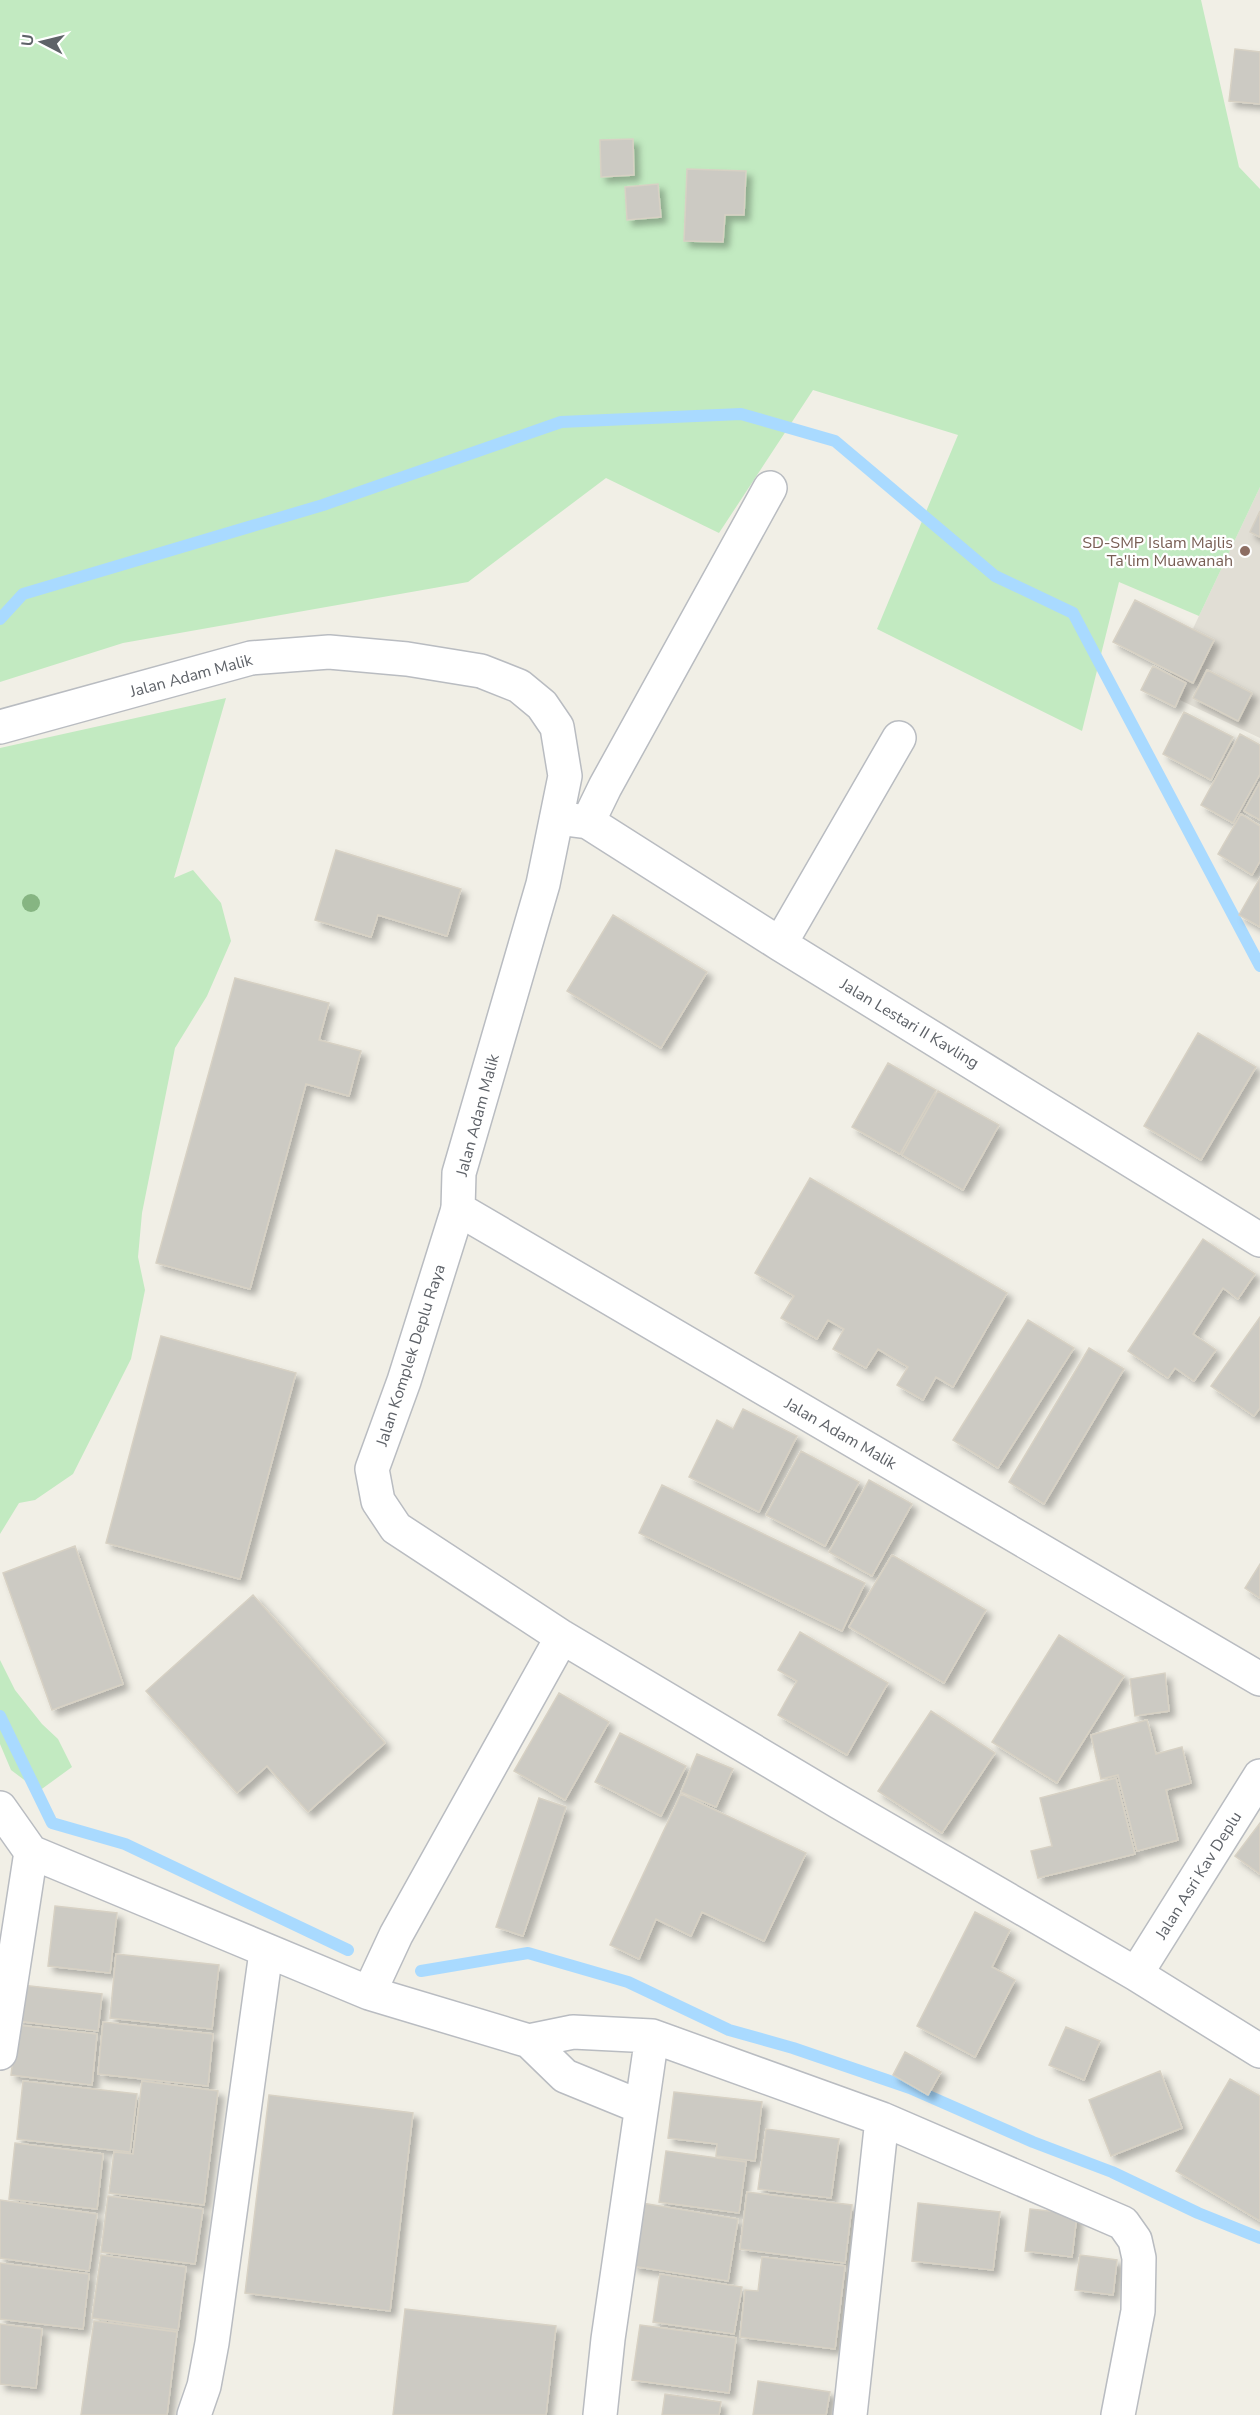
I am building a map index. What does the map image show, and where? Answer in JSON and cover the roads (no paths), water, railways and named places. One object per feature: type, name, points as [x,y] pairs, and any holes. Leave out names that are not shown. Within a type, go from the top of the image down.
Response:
[{"type":"street","points":[[572,820],[610,776],[770,488]]},
{"type":"street","name":"Jalan Adam Malik","points":[[0,727],[251,658],[329,652],[407,659],[481,671],[519,686],[542,705],[557,727],[572,820],[543,884],[459,1173],[458,1209],[1260,1679]]},
{"type":"street","points":[[780,944],[900,738]]},
{"type":"street","name":"Jalan Lestari II Kavling","points":[[572,820],[780,944],[1260,1240]]},
{"type":"street","name":"Jalan Komplek Deplu Raya","points":[[458,1209],[404,1381],[372,1469],[378,1501],[396,1528],[562,1637]]},
{"type":"street","points":[[369,1993],[396,1935],[562,1637],[839,1802],[1136,1974],[1260,2051]]},
{"type":"street","name":"Jalan Asri Kav Deplu","points":[[1136,1974],[1260,1776]]},
{"type":"street","points":[[0,1808],[31,1852],[369,1993],[529,2042],[565,2076],[641,2107]]},
{"type":"street","points":[[0,2053],[31,1852]]},
{"type":"street","points":[[194,2415],[204,2386],[212,2343],[267,1952]]},
{"type":"street","points":[[529,2042],[573,2032],[652,2036],[882,2119],[1123,2223],[1135,2240],[1139,2258],[1138,2311],[1118,2415]]},
{"type":"street","points":[[600,2415],[608,2339],[652,2036]]},
{"type":"street","points":[[850,2415],[882,2119]]},
{"type":"waterway","points":[[0,619],[23,594],[323,505],[561,422],[741,414],[835,441],[995,576],[1073,613],[1260,966]]},
{"type":"waterway","points":[[0,1716],[52,1823],[125,1844],[348,1950]]},
{"type":"waterway","points":[[421,1971],[528,1953],[628,1982],[729,2030],[793,2048],[910,2088],[1033,2142],[1112,2172],[1198,2213],[1260,2238]]},
{"type":"place","name":"SD-SMP Islam Majlis Ta'lim Muawanah","points":[[1245,551]]}]
